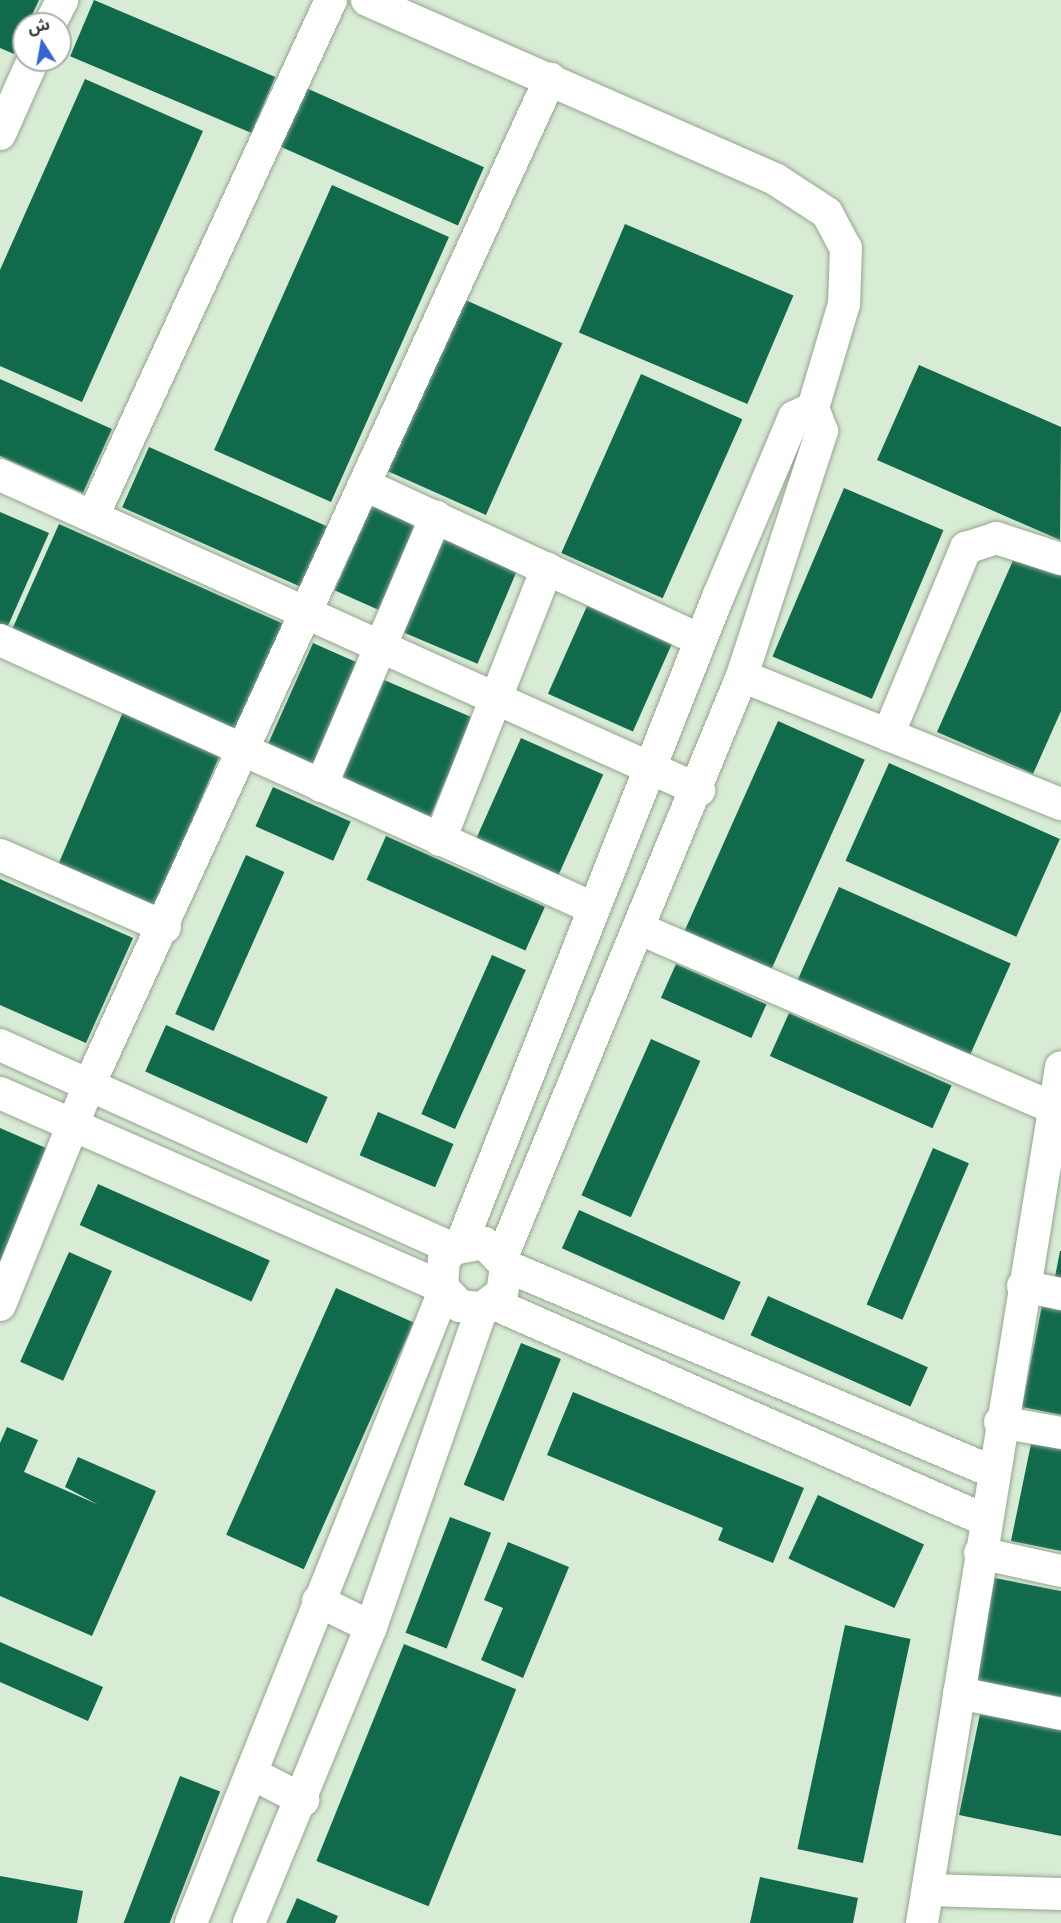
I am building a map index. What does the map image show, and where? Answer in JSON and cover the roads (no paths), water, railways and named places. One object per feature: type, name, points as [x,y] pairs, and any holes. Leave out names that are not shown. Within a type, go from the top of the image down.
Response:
[{"type":"street","points":[[93,516],[331,0]]},
{"type":"street","points":[[249,1923],[303,1800],[371,1627],[487,1305],[507,1280],[504,1261],[699,790],[742,676],[822,431],[813,408],[834,344],[847,269],[846,248],[827,213],[775,179],[367,0]]},
{"type":"street","points":[[0,134],[18,72]]},
{"type":"street","points":[[0,1305],[74,1127],[89,1085],[165,927],[550,79]]},
{"type":"street","points":[[190,1923],[443,1289],[440,1273],[457,1247],[700,640],[794,417],[813,408]]},
{"type":"street","points":[[0,475],[382,645],[648,770],[699,790]]},
{"type":"street","points":[[365,485],[700,640]]},
{"type":"street","points":[[321,786],[436,516]]},
{"type":"street","points":[[888,735],[966,548],[996,538],[1061,559]]},
{"type":"street","points":[[440,840],[498,700],[547,568]]},
{"type":"street","points":[[0,640],[247,748],[321,786],[593,908]]},
{"type":"street","points":[[742,676],[1061,804]]},
{"type":"street","points":[[0,855],[165,927]]},
{"type":"street","points":[[640,929],[1053,1108]]},
{"type":"street","points":[[0,1045],[457,1247],[484,1243],[504,1261],[993,1472]]},
{"type":"street","points":[[922,1923],[1000,1422],[1061,1067]]},
{"type":"street","points":[[0,1093],[443,1289],[460,1306],[487,1305],[985,1520]]},
{"type":"street","points":[[1023,1286],[1061,1293]]},
{"type":"street","points":[[1000,1422],[1061,1432]]},
{"type":"street","points":[[980,1553],[1061,1570]]},
{"type":"street","points":[[318,1600],[371,1627]]},
{"type":"street","points":[[959,1693],[1061,1714]]},
{"type":"street","points":[[251,1773],[303,1800]]},
{"type":"street","points":[[928,1890],[1061,1894]]}]
